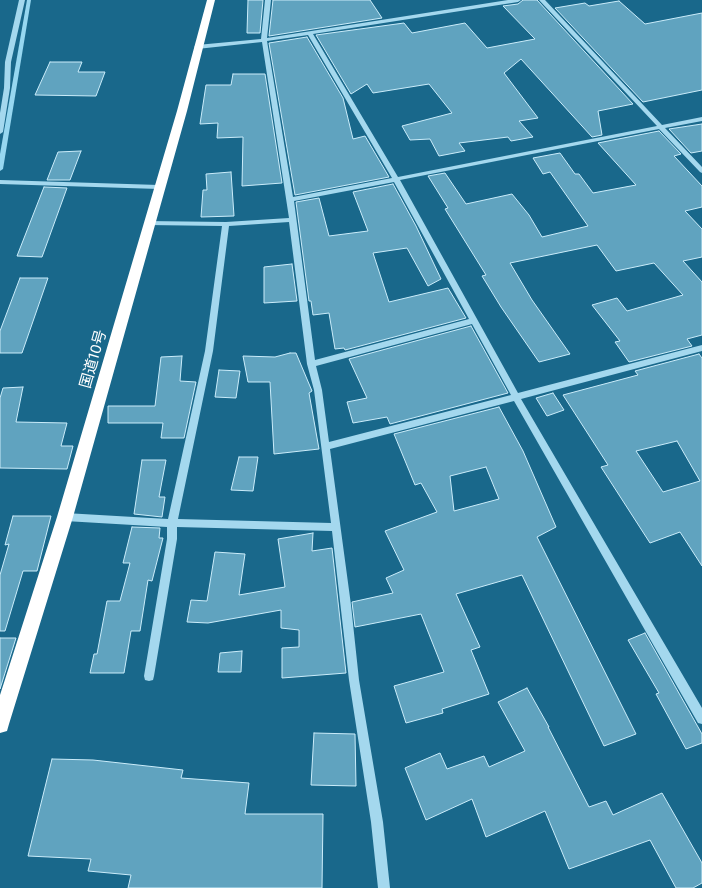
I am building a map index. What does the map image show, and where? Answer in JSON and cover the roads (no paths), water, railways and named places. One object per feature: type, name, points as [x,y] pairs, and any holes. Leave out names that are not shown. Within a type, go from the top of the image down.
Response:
[{"type":"highway","name":"国道10号","points":[[0,724],[6,690],[65,516],[148,223],[182,111],[211,0]]},
{"type":"street","points":[[0,132],[7,88],[8,62],[22,0]]},
{"type":"street","points":[[268,0],[264,40],[290,200],[311,364],[318,390],[354,680],[377,822],[384,888]]},
{"type":"street","points":[[197,48],[264,40],[518,0]]},
{"type":"street","points":[[542,0],[663,127],[702,171]]},
{"type":"street","points":[[310,32],[396,179],[516,397],[702,719]]},
{"type":"street","points":[[290,200],[702,119]]},
{"type":"street","points":[[0,182],[159,187]]},
{"type":"street","points":[[148,223],[226,224],[292,220]]},
{"type":"street","points":[[149,676],[172,539],[172,523],[209,351],[226,224]]},
{"type":"street","points":[[311,364],[474,320]]},
{"type":"street","points":[[325,447],[702,348]]},
{"type":"street","points":[[65,516],[172,523],[336,527]]},
{"type":"waterway","points":[[0,169],[29,0]]}]
